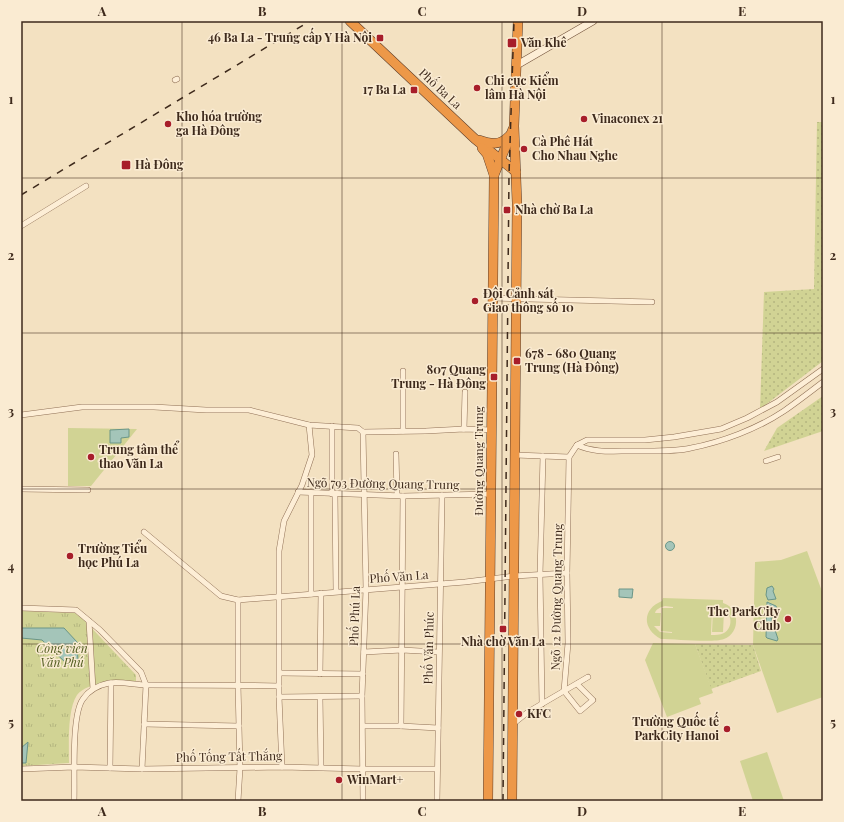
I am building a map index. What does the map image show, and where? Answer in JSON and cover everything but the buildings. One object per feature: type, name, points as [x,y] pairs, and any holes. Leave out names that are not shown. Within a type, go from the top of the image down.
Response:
[{"type":"highway","name":"Phố Ba La","points":[[350,21],[475,139],[516,172]]},
{"type":"highway","name":"Đường Quang Trung","points":[[512,801],[517,203],[511,85],[516,65],[518,21]]},
{"type":"highway","points":[[475,139],[496,144],[505,141],[514,126]]},
{"type":"highway","name":"Đường Quang Trung","points":[[488,801],[494,175],[514,126]]},
{"type":"highway","points":[[475,139],[487,154],[494,175]]},
{"type":"street","points":[[516,65],[593,21]]},
{"type":"street","points":[[21,226],[86,186]]},
{"type":"street","points":[[493,298],[652,302]]},
{"type":"street","points":[[515,455],[569,457],[577,445],[587,440],[645,440],[674,438],[721,429],[747,418],[777,402],[823,369]]},
{"type":"street","points":[[403,371],[403,432]]},
{"type":"street","points":[[577,445],[587,450],[604,451],[645,451],[690,448],[725,439],[783,412],[823,382]]},
{"type":"street","points":[[464,429],[465,392]]},
{"type":"street","points":[[21,415],[82,407],[154,407],[206,410],[248,410],[309,425],[358,428],[363,432],[464,429],[492,430]]},
{"type":"street","points":[[282,766],[279,697],[279,551],[284,521],[298,492],[312,455],[309,425]]},
{"type":"street","points":[[332,426],[336,592]]},
{"type":"street","name":"Phố Phú La","points":[[363,432],[366,589],[362,696],[363,801]]},
{"type":"street","points":[[396,454],[400,495],[403,586],[401,726]]},
{"type":"street","points":[[542,704],[540,575],[543,456]]},
{"type":"street","name":"Ngõ 12 Đường Quang Trung","points":[[564,691],[568,642],[567,573],[569,457]]},
{"type":"street","points":[[766,461],[778,457]]},
{"type":"street","points":[[21,488],[88,490]]},
{"type":"street","name":"Ngõ 793 Đường Quang Trung","points":[[298,492],[364,495],[491,494]]},
{"type":"street","points":[[311,493],[311,594]]},
{"type":"street","name":"Phố Văn Phúc","points":[[437,801],[438,652],[441,584],[442,495]]},
{"type":"street","name":"Phố Văn La","points":[[144,532],[221,596],[238,600],[465,582],[514,576],[567,573]]},
{"type":"street","points":[[320,674],[321,593]]},
{"type":"street","points":[[238,600],[240,768],[238,801]]},
{"type":"street","points":[[21,608],[76,610],[90,621],[141,672],[146,685],[142,768]]},
{"type":"street","points":[[90,621],[93,689]]},
{"type":"street","points":[[364,652],[402,650],[438,652]]},
{"type":"street","points":[[280,674],[363,674]]},
{"type":"street","points":[[513,724],[542,704],[588,677]]},
{"type":"street","points":[[74,801],[74,768],[78,709],[83,699],[93,689],[100,685],[111,683],[146,685],[280,686]]},
{"type":"street","points":[[110,768],[111,683]]},
{"type":"street","points":[[564,691],[580,711],[593,700],[577,684]]},
{"type":"street","points":[[279,697],[362,696]]},
{"type":"street","points":[[320,697],[321,767]]},
{"type":"street","points":[[144,724],[239,726]]},
{"type":"street","points":[[363,726],[438,728]]},
{"type":"street","name":"Phố Tống Tất Thắng","points":[[21,769],[240,768],[282,766],[363,769],[437,769]]},
{"type":"green space","points":[[817,122],[823,122],[823,361],[760,409],[764,292],[814,289]]},
{"type":"green space","points":[[823,396],[823,431],[764,451],[777,428]]},
{"type":"green space","name":"Trung tâm thể thao Văn La","points":[[68,428],[137,429],[91,486],[68,486]]},
{"type":"green space","name":"The ParkCity Club","points":[[807,551],[823,594],[823,697],[777,713],[753,645],[755,562],[781,560]]},
{"type":"green space","points":[[663,598],[723,600],[723,603],[734,611],[736,616],[735,628],[729,636],[719,640],[703,641],[661,639],[650,630],[647,619],[651,609],[662,601]],"holes":[[[665,606],[673,608],[662,608],[661,631],[672,633],[660,632],[654,626],[660,626],[661,613],[655,613],[659,608]],[[712,608],[722,609],[726,611],[730,617],[729,628],[727,631],[719,635],[711,635]]]},
{"type":"green space","points":[[713,610],[724,611],[723,632],[712,632]]},
{"type":"green space","name":"Công viên Văn Phú","points":[[21,611],[75,613],[84,620],[136,675],[136,681],[96,684],[82,690],[77,695],[70,718],[69,763],[21,766]]},
{"type":"green space","points":[[653,643],[695,644],[713,693],[699,698],[701,704],[667,717],[645,660]]},
{"type":"green space","points":[[695,644],[753,645],[761,671],[711,689]]},
{"type":"green space","points":[[767,752],[784,801],[753,801],[740,761]]},
{"type":"water","points":[[129,429],[129,437],[121,438],[121,443],[110,443],[110,430]]},
{"type":"water","points":[[670,541],[675,546],[670,551],[665,546]]},
{"type":"water","points":[[772,586],[776,599],[768,600],[766,595],[767,588]]},
{"type":"water","points":[[619,589],[633,589],[632,598],[619,597]]},
{"type":"water","points":[[767,602],[776,606],[779,613],[778,616],[771,618],[778,639],[777,641],[766,637]]},
{"type":"water","points":[[21,628],[64,628],[77,642],[78,661],[74,665],[67,664],[42,640],[21,638]]},
{"type":"water","points":[[28,742],[26,763],[21,763],[21,748]]},
{"type":"railway","points":[[21,195],[310,21]]},
{"type":"railway","points":[[503,801],[509,175],[514,21]]},
{"type":"place","name":"46 Ba La - Trung cấp Y Hà Nội","points":[[380,38]]},
{"type":"place","name":"Văn Khê","points":[[512,43]]},
{"type":"place","name":"Chi cục Kiểm lâm Hà Nội","points":[[477,88]]},
{"type":"place","name":"17 Ba La","points":[[414,90]]},
{"type":"place","name":"Vinaconex 21","points":[[584,119]]},
{"type":"place","name":"Kho hóa trường ga Hà Đông","points":[[168,124]]},
{"type":"place","name":"Cà Phê Hát Cho Nhau Nghe","points":[[524,149]]},
{"type":"place","name":"Hà Đông","points":[[126,165]]},
{"type":"place","name":"Nhà chờ Ba La","points":[[507,210]]},
{"type":"place","name":"Đội Cảnh sát Giao thông số 10","points":[[475,301]]},
{"type":"place","name":"678 - 680 Quang Trung (Hà Đông)","points":[[517,361]]},
{"type":"place","name":"807 Quang Trung - Hà Đông","points":[[494,377]]},
{"type":"place","name":"Trung tâm thể thao Văn La","points":[[91,457]]},
{"type":"place","name":"Trường Tiểu học Phú La","points":[[70,556]]},
{"type":"place","name":"The ParkCity Club","points":[[788,619]]},
{"type":"place","name":"Nhà chờ Văn La","points":[[503,629]]},
{"type":"place","name":"KFC","points":[[519,714]]},
{"type":"place","name":"Trường Quốc tế ParkCity Hanoi","points":[[727,729]]},
{"type":"place","name":"WinMart+","points":[[339,780]]}]
